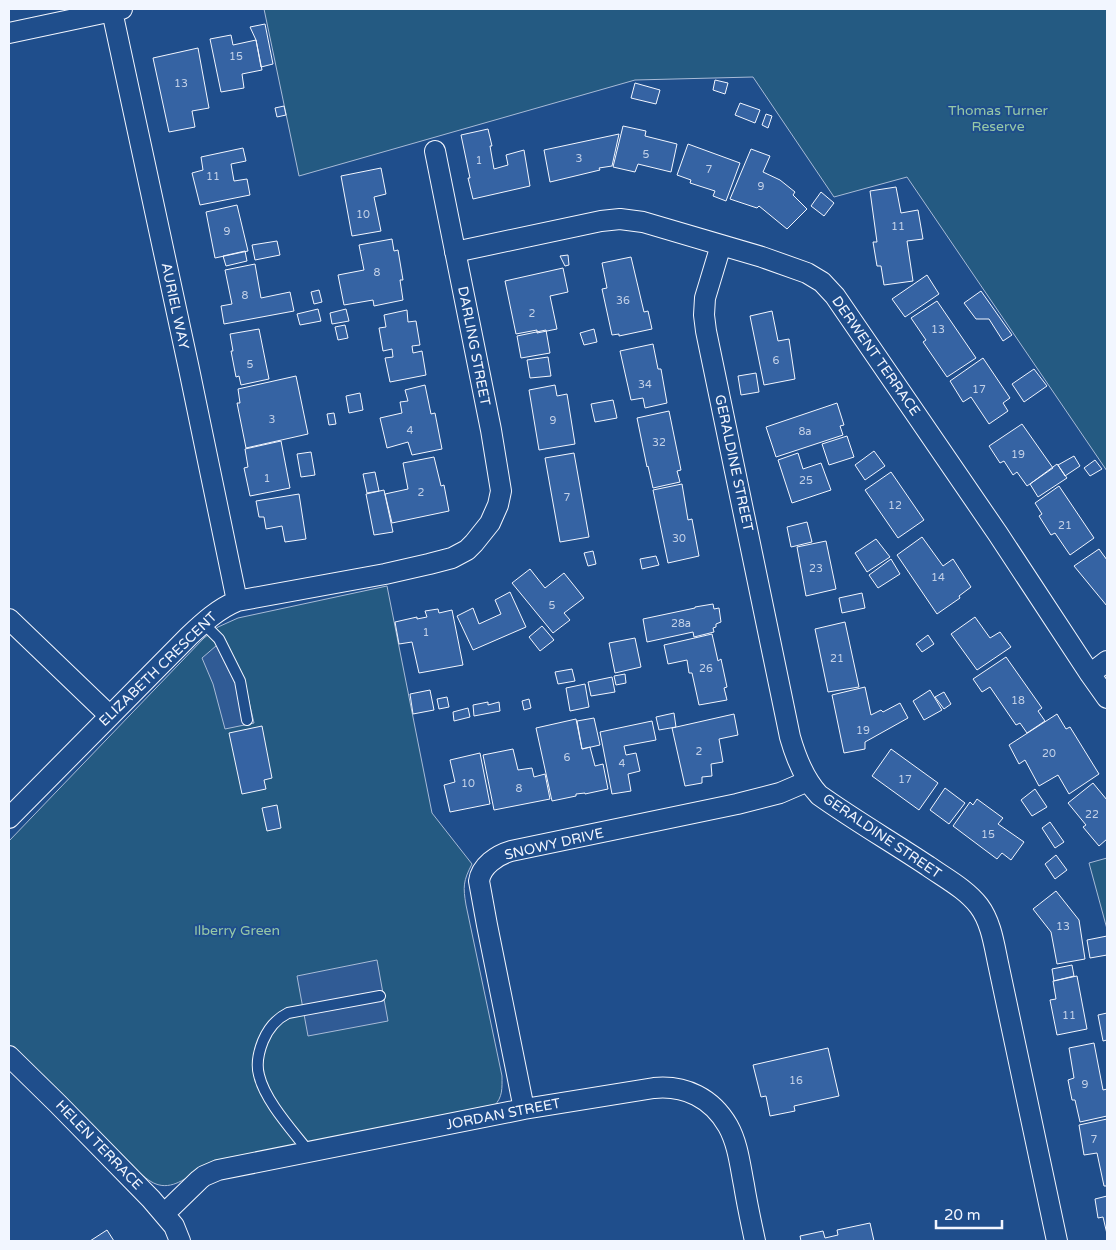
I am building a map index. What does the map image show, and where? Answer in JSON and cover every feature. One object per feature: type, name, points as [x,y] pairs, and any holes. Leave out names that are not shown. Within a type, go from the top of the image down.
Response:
[{"type":"street","points":[[9,33],[117,10]]},
{"type":"street","name":"AURIEL WAY","points":[[117,10],[237,601]]},
{"type":"street","name":"DARLING STREET","points":[[435,151],[491,430],[501,491],[498,506],[490,523],[480,537]]},
{"type":"street","name":"DERWENT TERRACE","points":[[455,252],[601,221],[620,219],[643,222],[762,257],[807,273],[822,282],[836,296],[1107,698]]},
{"type":"street","name":"GERALDINE STREET","points":[[722,245],[705,298],[704,315],[706,331],[794,750],[808,781],[819,795],[965,893],[979,906],[988,921],[1057,1241]]},
{"type":"street","name":"ELIZABETH CRESCENT","points":[[9,818],[203,623],[222,608],[237,601],[385,574],[452,558],[461,554],[480,537]]},
{"type":"street","points":[[9,619],[110,716]]},
{"type":"street","points":[[1090,674],[1107,661]]},
{"type":"street","name":"SNOWY DRIVE","points":[[524,1109],[479,881],[480,875],[487,866],[498,857],[511,852],[737,804],[780,793],[808,781]]},
{"type":"street","name":"HELEN TERRACE","points":[[9,1056],[118,1164],[174,1226],[180,1241]]},
{"type":"street","name":"JORDAN STREET","points":[[164,1214],[199,1180],[218,1170],[524,1109],[665,1087],[682,1089],[702,1098],[724,1120],[732,1134],[738,1155],[754,1241]]},
{"type":"lane","points":[[203,623],[219,639],[236,672],[240,681],[247,720]]},
{"type":"lane","points":[[309,1152],[276,1109],[258,1074],[259,1054],[266,1034],[280,1017],[288,1013],[380,996]]},
{"type":"green space","name":"Thomas Turner Reserve","points":[[264,9],[1107,9],[1107,471],[907,177],[834,197],[753,77],[635,80],[299,176]]},
{"type":"green space","name":"Ilberry Green","points":[[387,586],[432,813],[472,864],[465,880],[465,899],[502,1076],[500,1096],[494,1106],[199,1170],[184,1180],[173,1184],[156,1184],[132,1166],[9,1045],[9,841],[204,638],[218,627],[238,618]]},
{"type":"green space","points":[[1107,858],[1107,929],[1089,863]]},
{"type":"shaded area","points":[[224,639],[243,676],[254,723],[225,729],[213,684],[202,658]]},
{"type":"shaded area","points":[[377,960],[388,1021],[308,1036],[297,976]]},
{"type":"building","points":[[265,24],[273,64],[261,67],[256,40],[250,27]]},
{"type":"building","points":[[231,35],[233,45],[256,40],[262,70],[242,74],[244,88],[221,92],[210,39]]},
{"type":"building","points":[[198,48],[209,108],[192,111],[195,127],[169,132],[153,58]]},
{"type":"building","points":[[715,80],[728,83],[725,94],[713,90]]},
{"type":"building","points":[[635,83],[660,90],[656,104],[631,98]]},
{"type":"building","points":[[740,103],[760,110],[755,123],[735,115]]},
{"type":"building","points":[[284,106],[286,115],[277,117],[275,108]]},
{"type":"building","points":[[766,114],[772,116],[768,128],[762,125]]},
{"type":"building","points":[[623,126],[646,131],[645,136],[677,144],[671,172],[638,164],[635,172],[613,167]]},
{"type":"building","points":[[488,129],[494,169],[508,165],[506,155],[524,150],[530,186],[473,199],[461,135]]},
{"type":"building","points":[[619,134],[612,166],[550,182],[544,150]]},
{"type":"building","points":[[688,144],[740,163],[726,201],[713,196],[715,191],[690,183],[691,180],[677,175]]},
{"type":"building","points":[[243,148],[246,161],[231,164],[234,181],[247,179],[250,195],[200,205],[192,173],[203,170],[201,157]]},
{"type":"building","points":[[751,149],[770,156],[763,172],[780,180],[795,192],[793,195],[807,209],[787,229],[759,206],[757,208],[730,199]]},
{"type":"building","points":[[381,168],[386,194],[374,197],[381,231],[352,236],[341,176]]},
{"type":"building","points":[[896,187],[901,213],[918,210],[923,239],[907,241],[913,281],[884,285],[881,266],[877,266],[873,242],[877,242],[870,191]]},
{"type":"building","points":[[821,192],[834,203],[824,216],[811,206]]},
{"type":"building","points":[[237,205],[248,251],[215,258],[206,212]]},
{"type":"building","points":[[392,239],[394,251],[398,250],[403,280],[400,280],[403,300],[374,306],[373,300],[344,305],[338,275],[364,270],[359,245]]},
{"type":"building","points":[[277,241],[280,255],[255,260],[252,245]]},
{"type":"building","points":[[245,251],[247,261],[226,266],[223,256]]},
{"type":"building","points":[[568,255],[569,265],[565,266],[560,256]]},
{"type":"building","points":[[631,257],[644,312],[648,311],[652,329],[619,336],[619,334],[612,335],[602,289],[607,288],[602,263]]},
{"type":"building","points":[[255,264],[261,298],[290,292],[294,311],[224,324],[221,306],[232,304],[225,270]]},
{"type":"building","points":[[563,268],[568,292],[550,296],[557,329],[537,333],[537,330],[516,334],[505,281]]},
{"type":"building","points":[[927,275],[939,294],[905,317],[892,299]]},
{"type":"building","points":[[319,290],[322,302],[314,304],[311,292]]},
{"type":"building","points":[[981,291],[1012,335],[1003,341],[989,319],[976,319],[964,303]]},
{"type":"building","points":[[937,301],[976,358],[947,377],[923,342],[926,340],[911,318]]},
{"type":"building","points":[[318,309],[321,321],[300,325],[297,314]]},
{"type":"building","points":[[346,309],[349,321],[332,324],[330,313]]},
{"type":"building","points":[[407,310],[408,322],[416,321],[420,345],[412,346],[413,353],[422,351],[426,375],[390,382],[385,358],[393,357],[392,349],[383,351],[379,328],[386,327],[384,315]]},
{"type":"building","points":[[772,311],[778,341],[789,339],[795,379],[764,385],[750,316]]},
{"type":"building","points":[[345,325],[348,338],[338,340],[335,327]]},
{"type":"building","points":[[259,329],[269,379],[241,385],[239,376],[236,377],[230,334]]},
{"type":"building","points":[[594,329],[597,342],[584,345],[580,333]]},
{"type":"building","points":[[546,330],[550,353],[521,358],[517,336]]},
{"type":"building","points":[[653,344],[658,369],[661,369],[667,403],[645,408],[643,398],[631,400],[620,351]]},
{"type":"building","points":[[548,357],[551,376],[530,378],[527,360]]},
{"type":"building","points":[[983,358],[1010,398],[1003,403],[1008,411],[989,424],[971,397],[963,402],[950,381]]},
{"type":"building","points":[[1034,369],[1047,386],[1024,402],[1012,384]]},
{"type":"building","points":[[756,373],[759,392],[741,395],[738,376]]},
{"type":"building","points":[[296,376],[308,434],[246,448],[237,403],[240,403],[238,389]]},
{"type":"building","points":[[425,385],[431,414],[435,413],[442,449],[412,455],[408,442],[387,448],[380,418],[402,413],[400,402],[408,401],[405,390]]},
{"type":"building","points":[[555,385],[557,396],[567,394],[575,444],[539,450],[529,390]]},
{"type":"building","points":[[360,393],[363,410],[349,413],[346,396]]},
{"type":"building","points":[[613,400],[617,418],[595,422],[591,404]]},
{"type":"building","points":[[837,403],[844,425],[840,426],[843,435],[776,457],[766,427]]},
{"type":"building","points":[[669,411],[681,470],[677,471],[680,482],[653,488],[637,418]]},
{"type":"building","points":[[334,413],[336,424],[329,425],[327,414]]},
{"type":"building","points":[[1022,424],[1053,468],[1027,486],[1017,472],[1013,475],[1004,461],[1000,463],[989,446]]},
{"type":"building","points":[[847,436],[854,457],[829,465],[822,444]]},
{"type":"building","points":[[281,441],[290,488],[250,496],[244,468],[248,467],[245,449]]},
{"type":"building","points":[[874,451],[885,466],[865,480],[855,465]]},
{"type":"building","points":[[311,452],[315,475],[301,477],[297,454]]},
{"type":"building","points":[[574,453],[589,537],[560,542],[545,458]]},
{"type":"building","points":[[798,453],[803,469],[821,463],[831,490],[792,503],[778,460]]},
{"type":"building","points":[[1074,456],[1080,466],[1065,476],[1058,465]]},
{"type":"building","points":[[434,457],[441,486],[444,485],[449,511],[392,523],[385,494],[408,489],[403,463]]},
{"type":"building","points":[[1095,460],[1102,469],[1090,476],[1084,468]]},
{"type":"building","points":[[1057,464],[1067,478],[1038,497],[1030,484]]},
{"type":"building","points":[[375,472],[379,491],[367,493],[363,474]]},
{"type":"building","points":[[891,472],[924,520],[898,538],[865,490]]},
{"type":"building","points":[[682,484],[688,520],[692,519],[699,556],[668,563],[653,490]]},
{"type":"building","points":[[1059,486],[1094,538],[1070,555],[1055,533],[1051,535],[1039,516],[1042,514],[1035,503]]},
{"type":"building","points":[[384,490],[393,532],[374,535],[366,494]]},
{"type":"building","points":[[299,494],[306,539],[285,542],[282,526],[266,529],[264,517],[259,517],[256,501]]},
{"type":"building","points":[[807,522],[812,542],[791,547],[787,527]]},
{"type":"building","points":[[922,537],[943,566],[953,559],[971,587],[959,596],[960,598],[937,614],[897,555]]},
{"type":"building","points":[[876,539],[890,557],[867,572],[855,553]]},
{"type":"building","points":[[826,541],[836,589],[806,596],[797,547]]},
{"type":"building","points":[[1099,549],[1107,560],[1107,606],[1074,566]]},
{"type":"building","points":[[593,551],[596,564],[588,566],[584,553]]},
{"type":"building","points":[[656,556],[659,565],[642,569],[640,559]]},
{"type":"building","points":[[891,559],[900,574],[878,588],[869,575]]},
{"type":"building","points":[[530,569],[545,588],[564,573],[584,598],[564,613],[570,620],[553,633],[512,583]]},
{"type":"building","points":[[510,592],[526,627],[473,650],[457,616],[473,608],[479,624],[501,614],[495,600]]},
{"type":"building","points":[[862,593],[865,608],[842,613],[839,598]]},
{"type":"building","points":[[713,604],[714,609],[719,608],[721,622],[713,628],[714,632],[694,637],[693,632],[647,642],[643,619]]},
{"type":"building","points":[[438,609],[439,613],[452,610],[463,665],[419,673],[412,642],[399,644],[395,622],[417,617],[417,619],[427,617],[425,611]]},
{"type":"building","points":[[975,617],[990,638],[1000,632],[1011,647],[977,670],[951,634]]},
{"type":"building","points":[[845,622],[859,687],[828,692],[815,629]]},
{"type":"building","points":[[542,626],[554,640],[540,651],[529,637]]},
{"type":"building","points":[[712,634],[718,661],[721,659],[727,687],[724,688],[727,700],[699,705],[687,660],[668,664],[664,645]]},
{"type":"building","points":[[928,635],[934,644],[922,652],[916,644]]},
{"type":"building","points":[[635,638],[641,667],[615,673],[609,643]]},
{"type":"building","points":[[1006,657],[1042,708],[1038,711],[1045,721],[1027,733],[1020,723],[1016,725],[990,687],[982,692],[973,679]]},
{"type":"building","points":[[572,669],[575,681],[558,684],[555,672]]},
{"type":"building","points":[[625,674],[626,683],[616,685],[614,676]]},
{"type":"building","points":[[612,677],[615,692],[591,696],[588,682]]},
{"type":"building","points":[[585,684],[589,707],[570,711],[566,688]]},
{"type":"building","points":[[865,687],[871,715],[881,710],[883,712],[900,703],[908,718],[865,742],[865,749],[844,753],[832,695]]},
{"type":"building","points":[[430,690],[434,710],[413,714],[410,694]]},
{"type":"building","points":[[930,690],[942,710],[924,720],[913,701]]},
{"type":"building","points":[[944,692],[951,704],[944,709],[935,697]]},
{"type":"building","points":[[447,697],[449,707],[439,709],[437,699]]},
{"type":"building","points":[[529,699],[531,708],[524,710],[522,701]]},
{"type":"building","points":[[488,702],[488,705],[499,702],[500,711],[474,716],[473,705]]},
{"type":"building","points":[[468,708],[470,717],[454,721],[453,712]]},
{"type":"building","points":[[674,713],[676,727],[659,730],[656,717]]},
{"type":"building","points":[[734,714],[738,735],[719,739],[723,762],[711,764],[712,776],[702,777],[702,783],[685,786],[672,728]]},
{"type":"building","points":[[1057,714],[1066,729],[1070,727],[1099,774],[1069,794],[1058,775],[1039,786],[1025,760],[1019,764],[1009,745]]},
{"type":"building","points":[[594,718],[600,745],[582,749],[577,721]]},
{"type":"building","points":[[576,719],[582,749],[590,747],[595,766],[603,764],[608,789],[576,794],[576,796],[552,801],[536,728]]},
{"type":"building","points":[[652,721],[656,740],[624,746],[626,755],[636,753],[640,771],[628,774],[631,791],[612,794],[600,732]]},
{"type":"building","points":[[262,726],[272,778],[264,780],[266,789],[242,794],[229,733]]},
{"type":"building","points":[[513,749],[518,770],[532,768],[534,777],[545,774],[550,799],[494,810],[483,755]]},
{"type":"building","points":[[891,749],[938,783],[919,810],[872,776]]},
{"type":"building","points":[[480,753],[490,804],[450,812],[444,785],[455,782],[450,760]]},
{"type":"building","points":[[1093,783],[1107,800],[1107,839],[1099,846],[1083,827],[1086,825],[1068,803]]},
{"type":"building","points":[[945,788],[965,803],[949,824],[930,810]]},
{"type":"building","points":[[1035,789],[1047,807],[1032,816],[1021,800]]},
{"type":"building","points":[[977,799],[1003,818],[998,824],[1024,842],[1011,860],[1002,853],[997,859],[953,826],[970,802],[973,805]]},
{"type":"building","points":[[277,805],[281,828],[267,831],[262,808]]},
{"type":"building","points":[[1050,822],[1064,842],[1055,848],[1042,828]]},
{"type":"building","points":[[1056,855],[1067,870],[1055,879],[1045,864]]},
{"type":"building","points":[[1056,891],[1079,920],[1085,959],[1057,964],[1051,932],[1033,909]]},
{"type":"building","points":[[1107,936],[1107,955],[1090,958],[1087,940]]},
{"type":"building","points":[[1072,965],[1074,976],[1054,981],[1052,969]]},
{"type":"building","points":[[1077,976],[1087,1029],[1057,1035],[1050,1000],[1056,999],[1053,981]]},
{"type":"building","points":[[1107,1013],[1107,1040],[1103,1041],[1098,1015]]},
{"type":"building","points":[[1094,1043],[1103,1090],[1107,1089],[1107,1116],[1080,1122],[1075,1100],[1072,1100],[1068,1080],[1074,1078],[1069,1048]]},
{"type":"building","points":[[828,1048],[839,1096],[794,1106],[795,1111],[770,1116],[766,1096],[761,1097],[753,1065]]},
{"type":"building","points":[[1107,1119],[1107,1186],[1104,1186],[1097,1153],[1084,1155],[1079,1125]]},
{"type":"building","points":[[1107,1196],[1107,1234],[1103,1217],[1098,1218],[1095,1199]]},
{"type":"building","points":[[870,1223],[874,1241],[801,1241],[800,1236],[823,1231],[825,1238],[838,1235],[837,1230]]},
{"type":"building","points":[[107,1230],[114,1241],[90,1241]]}]
